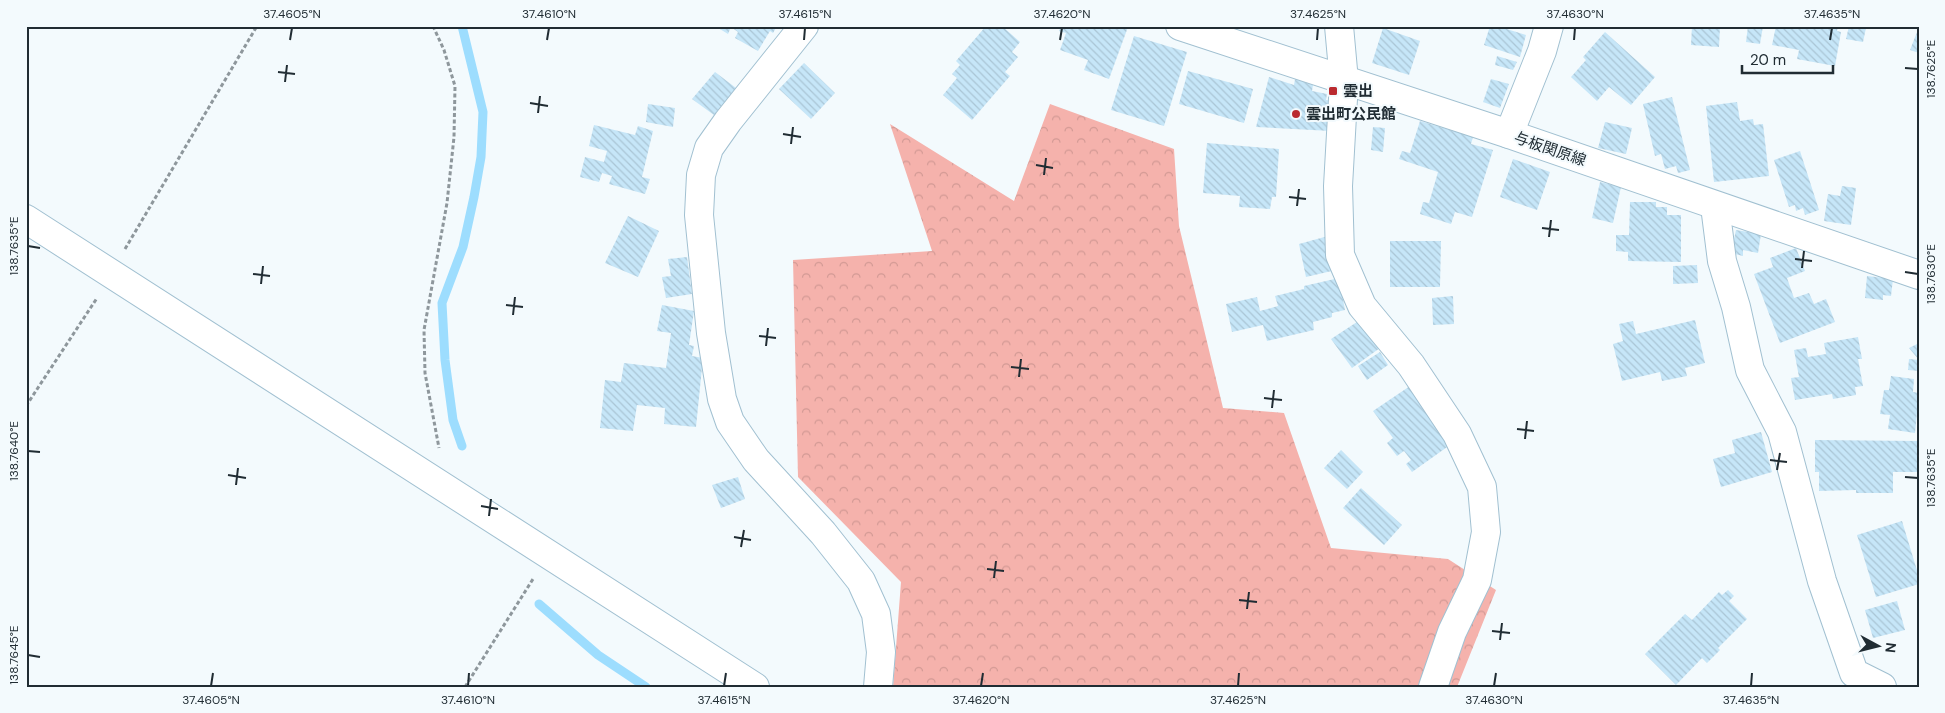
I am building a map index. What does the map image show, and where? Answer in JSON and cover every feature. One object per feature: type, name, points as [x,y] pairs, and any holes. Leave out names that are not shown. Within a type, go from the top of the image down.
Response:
[{"type":"street","points":[[804,26],[728,121],[709,148],[706,157],[701,175],[699,215],[710,323],[722,398],[730,422],[756,460],[823,533],[861,581],[876,614],[881,652],[878,687]]},
{"type":"street","name":"与板関原線","points":[[1180,26],[1509,134],[1919,275]]},
{"type":"street","points":[[1339,26],[1344,81],[1338,186],[1340,255],[1362,306],[1410,365],[1457,434],[1482,487],[1486,532],[1477,580],[1452,632],[1433,687]]},
{"type":"street","points":[[1509,134],[1542,51],[1549,26]]},
{"type":"street","points":[[1715,206],[1722,261],[1736,307],[1750,370],[1782,432],[1822,581],[1854,673],[1882,687]]},
{"type":"street","points":[[26,219],[755,687]]},
{"type":"path","points":[[26,406],[113,274],[130,237],[257,26]]},
{"type":"path","points":[[432,26],[444,50],[455,86],[454,137],[446,203],[424,330],[425,373],[446,487]]},
{"type":"path","points":[[465,687],[549,553]]},
{"type":"green space","points":[[1050,104],[1174,149],[1179,226],[1223,408],[1284,413],[1331,548],[1448,559],[1496,590],[1457,687],[893,687],[901,582],[798,477],[793,260],[932,251],[890,124],[1014,201]]},
{"type":"building","points":[[715,26],[777,26],[773,33],[770,31],[758,51],[735,38],[738,32],[731,27],[728,34]]},
{"type":"building","points":[[986,26],[1002,26],[1020,42],[1012,52],[1018,57],[1005,72],[1010,76],[972,120],[943,95],[957,78],[952,74],[960,65],[956,61]]},
{"type":"building","points":[[1061,26],[1128,27],[1109,79],[1084,70],[1088,60],[1060,50],[1066,33],[1059,31]]},
{"type":"building","points":[[1490,26],[1497,26],[1526,35],[1520,57],[1484,45]]},
{"type":"building","points":[[1692,26],[1720,27],[1719,47],[1691,45]]},
{"type":"building","points":[[1748,26],[1763,26],[1760,44],[1746,42]]},
{"type":"building","points":[[1776,26],[1838,26],[1837,31],[1841,32],[1835,66],[1797,59],[1799,50],[1772,45]]},
{"type":"building","points":[[1849,26],[1866,28],[1863,42],[1846,39]]},
{"type":"building","points":[[1919,27],[1919,53],[1910,50]]},
{"type":"building","points":[[1383,28],[1420,41],[1409,75],[1372,63]]},
{"type":"building","points":[[1605,32],[1655,77],[1631,105],[1609,87],[1597,101],[1571,77],[1586,60],[1583,57]]},
{"type":"building","points":[[1134,36],[1187,52],[1164,126],[1111,110]]},
{"type":"building","points":[[1497,56],[1517,62],[1513,70],[1495,65]]},
{"type":"building","points":[[804,63],[835,93],[811,119],[779,89]]},
{"type":"building","points":[[1188,71],[1253,89],[1244,123],[1179,104]]},
{"type":"building","points":[[715,72],[736,88],[714,115],[692,99]]},
{"type":"building","name":"雲出町公民館","points":[[1269,77],[1294,85],[1295,79],[1313,85],[1312,91],[1327,94],[1326,100],[1334,101],[1331,131],[1256,127]]},
{"type":"building","points":[[1491,79],[1509,84],[1500,108],[1483,102]]},
{"type":"building","points":[[1672,97],[1690,170],[1678,173],[1676,166],[1665,169],[1661,154],[1655,156],[1643,104]]},
{"type":"building","points":[[1737,102],[1740,121],[1753,119],[1754,125],[1763,124],[1769,176],[1714,182],[1706,106]]},
{"type":"building","points":[[648,104],[675,108],[673,127],[646,122]]},
{"type":"building","points":[[1420,121],[1473,137],[1471,144],[1493,150],[1472,217],[1455,212],[1451,224],[1420,214],[1423,202],[1429,203],[1438,172],[1399,159],[1402,151],[1410,153]]},
{"type":"building","points":[[1605,122],[1632,128],[1626,154],[1598,148]]},
{"type":"building","points":[[594,125],[635,135],[638,126],[653,131],[642,177],[650,179],[645,194],[609,184],[612,176],[602,173],[599,182],[580,177],[585,157],[604,162],[607,151],[589,146]]},
{"type":"building","points":[[1373,127],[1385,128],[1383,152],[1371,150]]},
{"type":"building","points":[[1207,143],[1279,149],[1276,197],[1272,197],[1270,209],[1239,207],[1240,196],[1203,193]]},
{"type":"building","points":[[1800,151],[1819,210],[1805,215],[1803,208],[1796,211],[1795,205],[1789,207],[1774,160]]},
{"type":"building","points":[[1513,159],[1550,172],[1537,210],[1500,197]]},
{"type":"building","points":[[1600,182],[1621,187],[1613,223],[1592,218]]},
{"type":"building","points":[[1842,186],[1856,188],[1851,225],[1824,221],[1828,194],[1840,196]]},
{"type":"building","points":[[1630,202],[1656,202],[1656,207],[1667,207],[1667,215],[1681,215],[1681,262],[1628,261],[1628,252],[1616,251],[1616,235],[1629,235]]},
{"type":"building","points":[[628,216],[659,231],[638,277],[605,263]]},
{"type":"building","points":[[1736,230],[1761,234],[1758,253],[1743,250],[1743,256],[1731,253]]},
{"type":"building","points":[[1328,236],[1336,270],[1306,277],[1299,244]]},
{"type":"building","points":[[1390,241],[1441,241],[1440,287],[1390,287]]},
{"type":"building","points":[[1796,248],[1805,271],[1787,278],[1794,298],[1809,293],[1814,304],[1826,299],[1835,322],[1780,343],[1754,274],[1773,267],[1770,258]]},
{"type":"building","points":[[687,257],[692,294],[666,298],[662,277],[671,276],[668,259]]},
{"type":"building","points":[[1697,265],[1698,283],[1673,284],[1673,266]]},
{"type":"building","points":[[1867,276],[1893,279],[1891,296],[1883,295],[1883,300],[1865,298]]},
{"type":"building","points":[[1339,278],[1345,310],[1332,313],[1332,317],[1313,322],[1314,330],[1267,341],[1263,325],[1232,332],[1226,304],[1257,297],[1260,311],[1278,306],[1275,296],[1304,289],[1304,286]]},
{"type":"building","points":[[1453,296],[1454,324],[1433,325],[1432,298]]},
{"type":"building","points":[[662,305],[694,311],[689,345],[694,346],[692,356],[703,358],[696,427],[664,424],[665,408],[637,405],[633,431],[600,428],[605,380],[621,382],[624,363],[666,368],[671,333],[657,331]]},
{"type":"building","points":[[1360,320],[1380,348],[1352,368],[1331,339]]},
{"type":"building","points":[[1695,320],[1705,363],[1685,368],[1687,376],[1662,381],[1660,372],[1622,381],[1613,344],[1623,341],[1619,324],[1633,321],[1636,334]]},
{"type":"building","points":[[1858,337],[1862,359],[1858,359],[1863,386],[1855,387],[1856,395],[1833,399],[1832,394],[1795,400],[1791,378],[1799,377],[1794,350],[1806,348],[1808,357],[1826,354],[1824,343]]},
{"type":"building","points":[[1919,343],[1919,360],[1909,348]]},
{"type":"building","points":[[1380,352],[1388,365],[1367,380],[1358,366]]},
{"type":"building","points":[[1909,359],[1919,360],[1919,371],[1908,370]]},
{"type":"building","points":[[1891,376],[1914,379],[1913,392],[1919,393],[1915,433],[1888,429],[1890,415],[1880,414],[1884,390],[1889,390]]},
{"type":"building","points":[[1410,386],[1450,445],[1412,472],[1406,464],[1411,460],[1404,451],[1397,456],[1387,443],[1393,438],[1373,411]]},
{"type":"building","points":[[1761,432],[1772,472],[1721,487],[1713,459],[1735,453],[1732,440]]},
{"type":"building","points":[[1815,440],[1919,441],[1919,472],[1893,472],[1893,493],[1856,493],[1856,490],[1819,491],[1819,472],[1815,472]]},
{"type":"building","points":[[1341,450],[1363,472],[1347,489],[1324,468]]},
{"type":"building","points":[[738,477],[745,499],[721,508],[712,485]]},
{"type":"building","points":[[1361,488],[1402,525],[1384,545],[1343,508]]},
{"type":"building","points":[[1902,521],[1919,577],[1919,584],[1876,597],[1857,535]]},
{"type":"building","points":[[1728,590],[1734,596],[1729,601],[1747,619],[1718,648],[1720,650],[1707,663],[1702,658],[1676,685],[1645,654],[1685,614],[1692,620],[1719,592],[1722,595]]},
{"type":"building","points":[[1897,601],[1905,630],[1873,638],[1865,610]]},
{"type":"waterway","points":[[462,26],[483,112],[481,157],[474,197],[463,247],[442,303],[445,360],[453,420],[462,446]]},
{"type":"waterway","points":[[539,604],[598,655],[646,687]]},
{"type":"place","name":"雲出","points":[[1333,91]]},
{"type":"place","name":"雲出町公民館","points":[[1296,114]]}]
